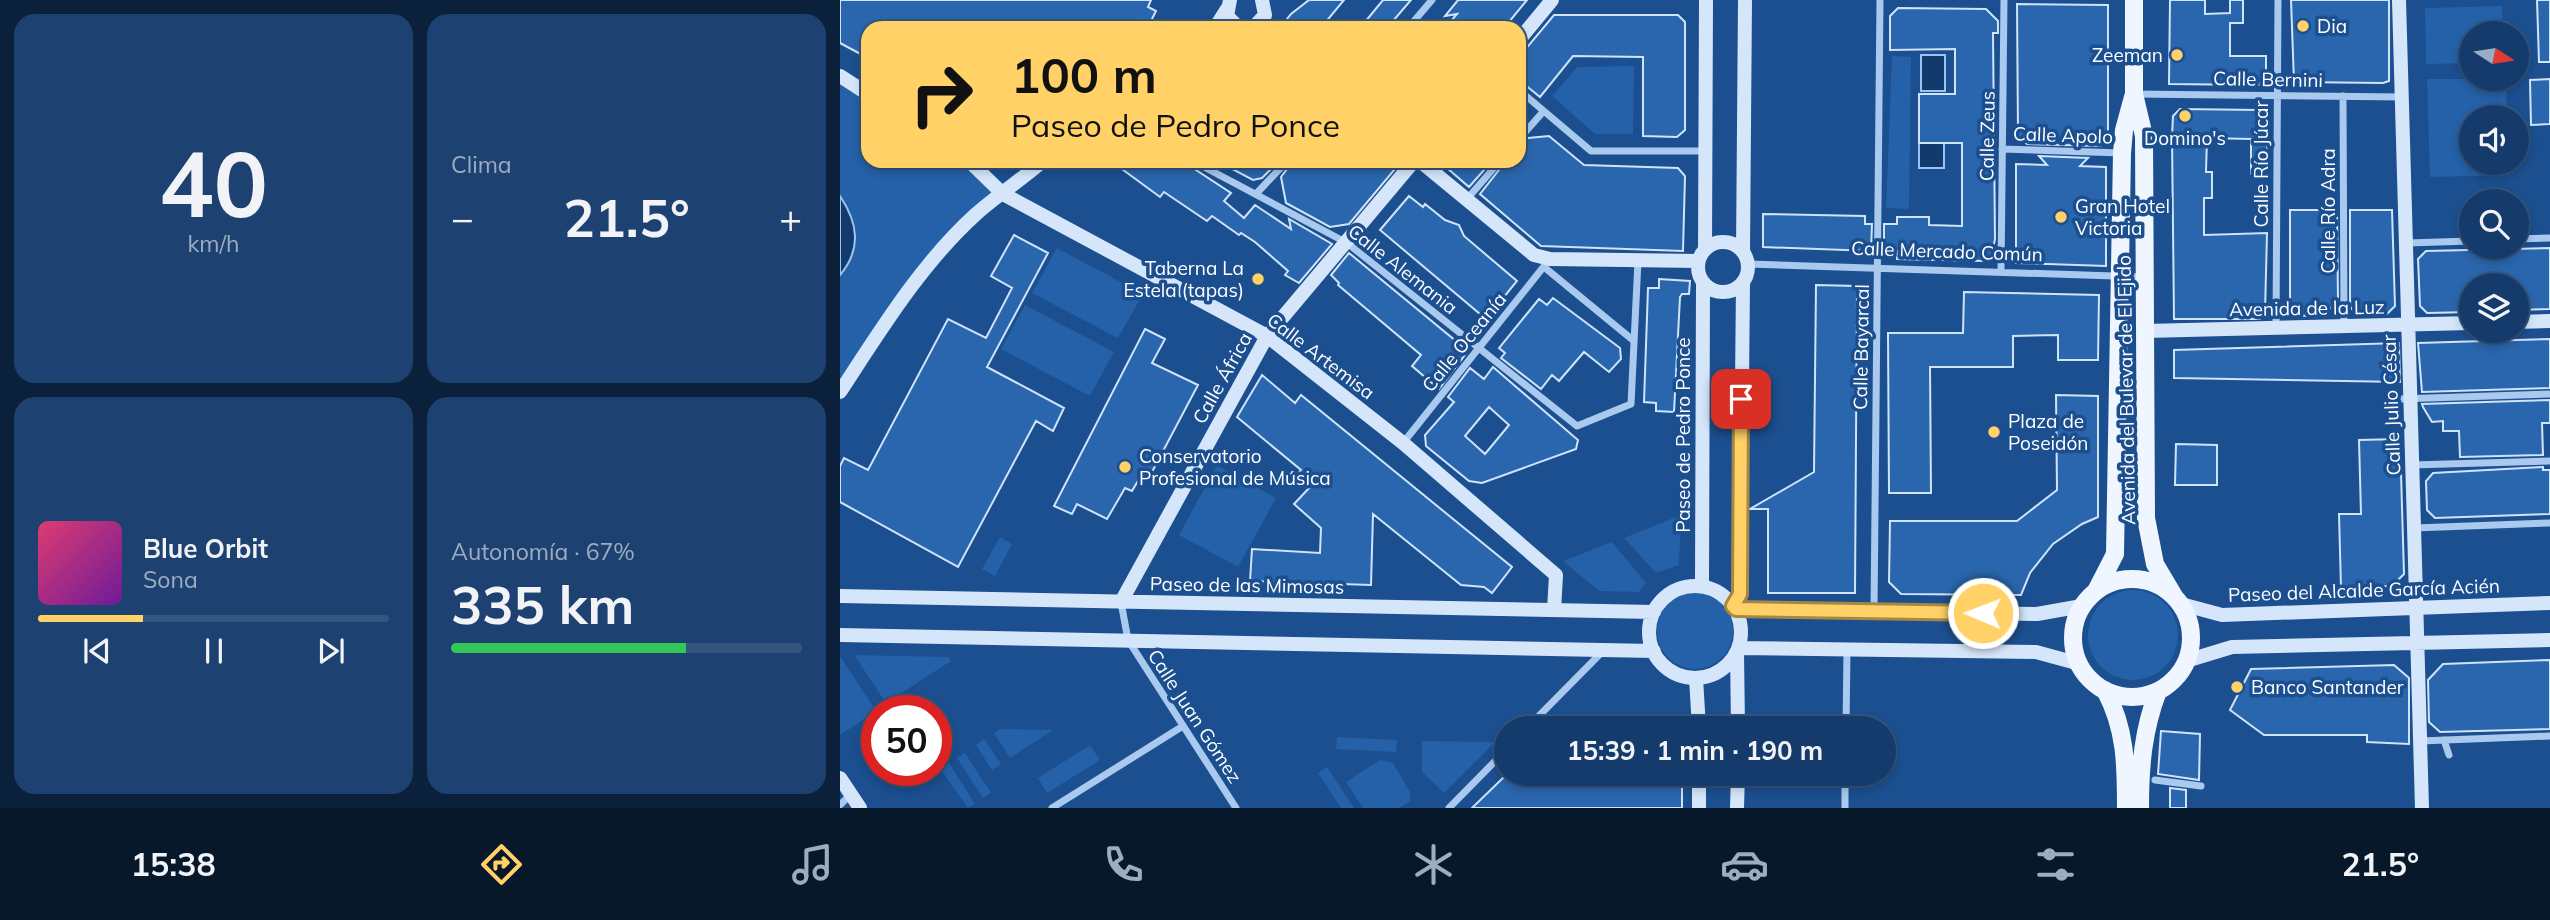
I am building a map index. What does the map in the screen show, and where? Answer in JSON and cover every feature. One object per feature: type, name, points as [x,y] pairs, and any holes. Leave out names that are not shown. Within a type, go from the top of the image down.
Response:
[{"type":"main road","name":"Avenida del Bulevar de El Ejido","points":[[2134,0],[2134,94],[2144,136],[2146,519],[2155,564],[2178,600]]},
{"type":"main road","name":"Avenida del Bulevar de El Ejido","points":[[2096,591],[2115,554],[2122,153],[2124,130],[2134,94]]},
{"type":"main road","points":[[2128,579],[2153,583],[2178,600],[2189,622],[2191,641],[2186,661],[2175,678],[2158,691],[2140,696],[2122,696],[2105,690],[2090,679],[2080,664],[2074,635],[2082,606],[2096,591],[2128,579]]},
{"type":"main road","points":[[2105,690],[2118,715],[2126,763],[2126,808]]},
{"type":"main road","points":[[2140,808],[2140,757],[2146,721],[2158,691]]},
{"type":"street","points":[[1414,21],[1432,0]]},
{"type":"street","points":[[1526,32],[1552,0]]},
{"type":"street","points":[[1706,0],[1701,255],[1703,284],[1723,292],[1743,282]]},
{"type":"street","points":[[1735,608],[1740,594],[1745,258],[1745,0]]},
{"type":"street","name":"Calle Bayarcal","points":[[1874,611],[1880,0]]},
{"type":"street","name":"Calle Zeus","points":[[2001,272],[2004,0]]},
{"type":"street","name":"Calle Río Júcar","points":[[2276,328],[2278,0]]},
{"type":"street","name":"Calle Julio César","points":[[2399,0],[2406,243],[2404,399],[2412,465],[2422,808]]},
{"type":"street","points":[[1219,21],[1228,5]]},
{"type":"street","points":[[840,76],[861,90]]},
{"type":"street","name":"Calle Bernini","points":[[2134,94],[2402,97]]},
{"type":"street","name":"Calle Río Adra","points":[[2343,96],[2344,327]]},
{"type":"street","points":[[1526,97],[1591,151],[1705,151]]},
{"type":"street","points":[[1526,131],[1542,113]]},
{"type":"street","name":"Calle Apolo","points":[[2002,149],[2122,153]]},
{"type":"street","name":"Calle Artemisa","points":[[976,168],[1003,194],[1267,336],[1403,443],[1556,575],[1554,610]]},
{"type":"street","points":[[840,392],[880,331],[933,263],[975,216],[1035,168]]},
{"type":"street","name":"Calle Alemania","points":[[1206,168],[1347,243],[1577,426],[1631,404],[1634,341]]},
{"type":"street","points":[[1256,194],[1280,168]]},
{"type":"street","name":"Calle África","points":[[1121,602],[1267,336],[1408,168]]},
{"type":"street","points":[[1429,168],[1547,263],[1634,341]]},
{"type":"street","points":[[1467,199],[1494,168]]},
{"type":"street","points":[[2529,239],[2550,238]]},
{"type":"street","points":[[1547,263],[1638,261],[1701,255],[1721,241],[1737,246],[1745,258]]},
{"type":"street","points":[[2406,243],[2459,241]]},
{"type":"street","name":"Calle Mercado Común","points":[[1745,258],[1877,268],[2144,277]]},
{"type":"street","points":[[1634,341],[1638,261]]},
{"type":"street","name":"Calle Oceanía","points":[[1403,443],[1547,263]]},
{"type":"street","name":"Paseo de Pedro Ponce","points":[[1702,586],[1703,284]]},
{"type":"street","points":[[2529,322],[2550,321]]},
{"type":"street","name":"Avenida de la Luz","points":[[2145,331],[2459,323]]},
{"type":"street","points":[[2404,399],[2550,394]]},
{"type":"street","points":[[2412,465],[2550,461]]},
{"type":"street","points":[[2413,528],[2550,523]]},
{"type":"street","points":[[1737,650],[1720,671],[1696,678],[1671,671],[1654,651],[1650,638],[1654,612],[1665,597],[1676,590],[1702,586],[1715,590],[1735,608],[1741,623],[1737,650],[1738,716]]},
{"type":"street","name":"Paseo de las Mimosas","points":[[840,596],[1654,612]]},
{"type":"street","name":"Paseo del Alcalde García Acién","points":[[2178,600],[2222,615],[2550,603]]},
{"type":"street","points":[[1121,602],[1128,640]]},
{"type":"street","points":[[1735,608],[2037,614],[2082,606]]},
{"type":"street","points":[[840,635],[1654,651]]},
{"type":"street","name":"Calle Juan Gómez","points":[[1128,640],[1236,808]]},
{"type":"street","points":[[2186,661],[2232,647],[2550,640]]},
{"type":"street","points":[[1539,716],[1604,650]]},
{"type":"street","points":[[1737,650],[2036,652],[2080,664]]},
{"type":"street","points":[[1846,716],[1847,651]]},
{"type":"street","points":[[1696,678],[1698,716]]},
{"type":"street","points":[[1052,808],[1183,726]]},
{"type":"street","points":[[2420,741],[2550,736]]},
{"type":"street","points":[[2444,740],[2449,755]]},
{"type":"street","points":[[1449,808],[1494,762]]},
{"type":"street","points":[[840,778],[860,808]]},
{"type":"street","points":[[2155,780],[2202,786]]},
{"type":"street","points":[[1699,786],[1699,808]]},
{"type":"street","points":[[1737,808],[1738,786]]},
{"type":"street","points":[[1845,786],[1845,808]]},
{"type":"street","points":[[840,805],[851,794]]},
{"type":"shaded area","points":[[2502,6],[2503,21],[2459,21],[2459,63],[2426,64],[2425,8]]},
{"type":"shaded area","points":[[1921,55],[1945,55],[1945,91],[1921,91]]},
{"type":"shaded area","points":[[1892,56],[1911,57],[1909,209],[1886,208]]},
{"type":"shaded area","points":[[1634,66],[1633,134],[1595,134],[1552,96],[1577,67]]},
{"type":"shaded area","points":[[2427,79],[2459,79],[2459,91],[2506,91],[2507,105],[2459,105],[2459,175],[2509,175],[2430,177]]},
{"type":"shaded area","points":[[840,81],[861,95],[861,168],[965,168],[1003,194],[933,263],[840,392]]},
{"type":"shaded area","points":[[1919,143],[1944,143],[1944,168],[1919,168]]},
{"type":"shaded area","points":[[840,196],[851,216],[855,236],[852,255],[840,275]]},
{"type":"shaded area","points":[[1057,248],[1143,294],[1118,338],[1032,293]]},
{"type":"shaded area","points":[[1025,305],[1114,352],[1090,396],[1001,349]]},
{"type":"shaded area","points":[[1217,465],[1276,498],[1238,567],[1179,535]]},
{"type":"shaded area","points":[[1681,515],[1679,565],[1656,573],[1624,538]]},
{"type":"shaded area","points":[[1000,537],[1012,544],[995,576],[982,569]]},
{"type":"shaded area","points":[[1612,542],[1646,583],[1639,592],[1599,591],[1563,561]]},
{"type":"shaded area","points":[[2133,590],[2150,594],[2165,603],[2174,618],[2178,635],[2174,652],[2165,667],[2150,676],[2133,680],[2116,676],[2101,667],[2092,652],[2088,635],[2092,618],[2101,603],[2116,594]]},
{"type":"shaded area","points":[[1688,593],[1702,593],[1716,599],[1727,610],[1733,631],[1730,646],[1722,658],[1702,669],[1688,669],[1674,663],[1663,652],[1657,638],[1657,624],[1663,610],[1674,599]]},
{"type":"shaded area","points":[[854,655],[949,657],[951,661],[898,695],[881,695]]},
{"type":"shaded area","points":[[840,656],[866,695],[861,695],[861,721],[840,735]]},
{"type":"shaded area","points":[[1000,729],[1053,730],[1010,758],[994,733]]},
{"type":"shaded area","points":[[1337,737],[1397,740],[1396,752],[1336,749]]},
{"type":"shaded area","points":[[984,739],[1001,764],[992,770],[976,745]]},
{"type":"shaded area","points":[[1422,741],[1494,742],[1444,793],[1422,772]]},
{"type":"shaded area","points":[[1090,745],[1100,760],[1047,793],[1038,778]]},
{"type":"shaded area","points":[[965,753],[991,793],[983,798],[957,758]]},
{"type":"shaded area","points":[[1380,760],[1393,763],[1410,792],[1410,801],[1399,808],[1363,808],[1346,782]]},
{"type":"shaded area","points":[[1327,767],[1354,808],[1341,808],[1318,773]]},
{"type":"shaded area","points":[[952,768],[975,804],[968,808],[952,785]]},
{"type":"building","points":[[840,0],[1151,0],[1148,7],[1156,11],[1151,21],[861,21],[861,54],[840,43]]},
{"type":"building","points":[[1309,0],[1344,0],[1327,21],[1286,21]]},
{"type":"building","points":[[1383,0],[1411,0],[1393,21],[1366,21]]},
{"type":"building","points":[[1458,0],[1527,0],[1510,21],[1451,21],[1457,14],[1445,16]]},
{"type":"building","points":[[2170,0],[2205,0],[2205,14],[2230,13],[2230,0],[2243,0],[2243,23],[2230,23],[2230,56],[2266,56],[2266,77],[2259,85],[2169,84]]},
{"type":"building","points":[[2291,0],[2389,0],[2389,81],[2294,82]]},
{"type":"building","points":[[2537,0],[2550,0],[2550,62],[2539,62]]},
{"type":"building","points":[[2017,4],[2108,5],[2108,140],[2101,146],[2027,144],[2018,135]]},
{"type":"building","points":[[1898,8],[1986,9],[1998,21],[1998,33],[1993,33],[1995,239],[1992,254],[1985,261],[1897,259],[1897,251],[1884,251],[1884,224],[1897,224],[1897,217],[1929,217],[1929,225],[1962,226],[1962,143],[1919,143],[1919,94],[1955,94],[1955,49],[1890,50],[1890,16]]},
{"type":"building","points":[[1554,15],[1678,15],[1685,22],[1685,130],[1677,137],[1643,136],[1643,57],[1573,56],[1540,97],[1526,86],[1526,49]]},
{"type":"building","points":[[2550,79],[2550,124],[2531,125],[2530,80]]},
{"type":"building","points":[[2180,109],[2260,110],[2267,118],[2267,175],[2251,174],[2251,139],[2207,138],[2206,172],[2212,172],[2212,198],[2204,198],[2204,235],[2267,233],[2265,313],[2260,319],[2174,319],[2172,137],[2173,116]]},
{"type":"building","points":[[1549,136],[1584,165],[1678,168],[1685,176],[1683,251],[1541,246],[1480,194],[1500,168],[1526,168],[1528,138]]},
{"type":"building","name":"Gran Hotel Victoria","points":[[2039,156],[2088,158],[2080,166],[2106,167],[2106,266],[2016,263],[2016,164],[2047,165]]},
{"type":"building","points":[[1121,168],[1193,168],[1231,193],[1224,201],[1244,218],[1255,205],[1291,229],[1289,219],[1332,244],[1299,283],[1285,275],[1288,271],[1241,233],[1239,235],[1212,216],[1207,221],[1164,192],[1160,197]]},
{"type":"building","points":[[1230,168],[1272,168],[1262,178],[1253,180]]},
{"type":"building","points":[[1288,168],[1395,169],[1349,224],[1330,227],[1286,203],[1281,177]]},
{"type":"building","points":[[1447,168],[1486,168],[1469,187]]},
{"type":"building","points":[[1409,196],[1423,207],[1425,204],[1445,220],[1459,225],[1464,236],[1517,281],[1486,319],[1380,230]]},
{"type":"building","points":[[2290,210],[2337,210],[2338,300],[2324,315],[2297,316],[2290,309]]},
{"type":"building","points":[[2350,210],[2392,210],[2395,306],[2387,314],[2357,314],[2350,307]]},
{"type":"building","points":[[1763,214],[1865,216],[1865,224],[1872,224],[1871,251],[1763,247]]},
{"type":"building","points":[[1014,235],[1048,253],[987,367],[1064,408],[1053,431],[1036,421],[958,567],[840,502],[840,466],[844,458],[868,470],[948,319],[986,338],[1012,288],[991,276]]},
{"type":"building","points":[[2550,248],[2550,309],[2529,310],[2529,273],[2459,273],[2459,312],[2427,313],[2420,306],[2418,259],[2426,251],[2459,250],[2459,259],[2529,259],[2529,249]]},
{"type":"building","points":[[1349,253],[1468,351],[1439,389],[1412,366],[1421,355],[1338,285],[1331,275]]},
{"type":"building","points":[[1659,279],[1690,281],[1689,294],[1682,294],[1680,297],[1674,412],[1656,411],[1656,403],[1644,402],[1648,288],[1659,288]]},
{"type":"building","points":[[1816,285],[1857,286],[1855,593],[1768,593],[1768,509],[1750,509],[1814,472]]},
{"type":"building","points":[[1964,292],[2099,295],[2098,360],[2058,360],[2058,335],[2013,336],[2013,367],[1930,367],[1931,493],[1889,493],[1888,333],[1963,333]]},
{"type":"building","points":[[1553,298],[1620,348],[1621,359],[1609,372],[1584,352],[1559,381],[1552,375],[1541,389],[1501,358],[1505,353],[1499,348],[1539,299],[1547,305]]},
{"type":"building","points":[[1145,329],[1165,339],[1152,363],[1198,385],[1152,472],[1145,469],[1132,491],[1125,488],[1107,519],[1077,504],[1072,514],[1054,506]]},
{"type":"building","points":[[2550,339],[2550,388],[2422,392],[2418,343],[2529,343],[2529,340]]},
{"type":"building","points":[[2399,343],[2400,382],[2174,378],[2174,350]]},
{"type":"building","points":[[1493,367],[1578,440],[1576,449],[1482,483],[1469,481],[1426,446],[1425,435],[1454,402],[1448,397],[1470,368],[1484,379]],"holes":[[[1489,407],[1509,425],[1485,454],[1465,436]]]},
{"type":"building","points":[[1262,375],[1295,403],[1301,395],[1512,567],[1492,593],[1484,587],[1461,585],[1373,514],[1371,585],[1250,581],[1252,549],[1320,553],[1321,528],[1294,504],[1311,486],[1297,475],[1301,470],[1237,417]]},
{"type":"building","points":[[2056,395],[2098,396],[2098,517],[2082,524],[2053,544],[2030,573],[2021,595],[1901,594],[1889,582],[1890,521],[2017,521],[2057,490]]},
{"type":"building","points":[[2550,400],[2550,423],[2542,423],[2543,455],[2460,457],[2459,431],[2443,431],[2443,421],[2432,422],[2422,404]]},
{"type":"building","points":[[2400,439],[2404,574],[2392,586],[2341,588],[2339,514],[2361,514],[2359,440]]},
{"type":"building","points":[[2176,444],[2217,445],[2217,485],[2175,485]]},
{"type":"building","points":[[2543,467],[2543,470],[2550,470],[2550,514],[2435,518],[2427,510],[2426,481],[2433,473]]},
{"type":"building","points":[[2550,660],[2550,729],[2440,732],[2429,722],[2428,680],[2443,664]]},
{"type":"building","points":[[2394,665],[2409,678],[2409,744],[2367,742],[2367,735],[2264,735],[2230,710],[2251,669]]},
{"type":"building","points":[[2161,731],[2200,734],[2199,780],[2158,774]]},
{"type":"building","points":[[1495,786],[1682,786],[1682,808],[1472,808]]},
{"type":"building","points":[[2170,788],[2186,790],[2186,808],[2170,808]]},
{"type":"place","name":"Dia","points":[[2303,26]]},
{"type":"place","name":"Zeeman","points":[[2177,55]]},
{"type":"place","name":"Domino's","points":[[2185,116]]},
{"type":"place","name":"Gran Hotel Victoria","points":[[2061,217]]},
{"type":"place","name":"Taberna La Estela (tapas)","points":[[1258,279]]},
{"type":"place","name":"Plaza de Poseidón","points":[[1994,432]]},
{"type":"place","name":"Conservatorio Profesional de Música","points":[[1125,467]]},
{"type":"place","name":"Banco Santander","points":[[2237,687]]},
{"type":"route","points":[[1741,399],[1740,594],[1733,606],[1736,609],[1983,613]]}]
